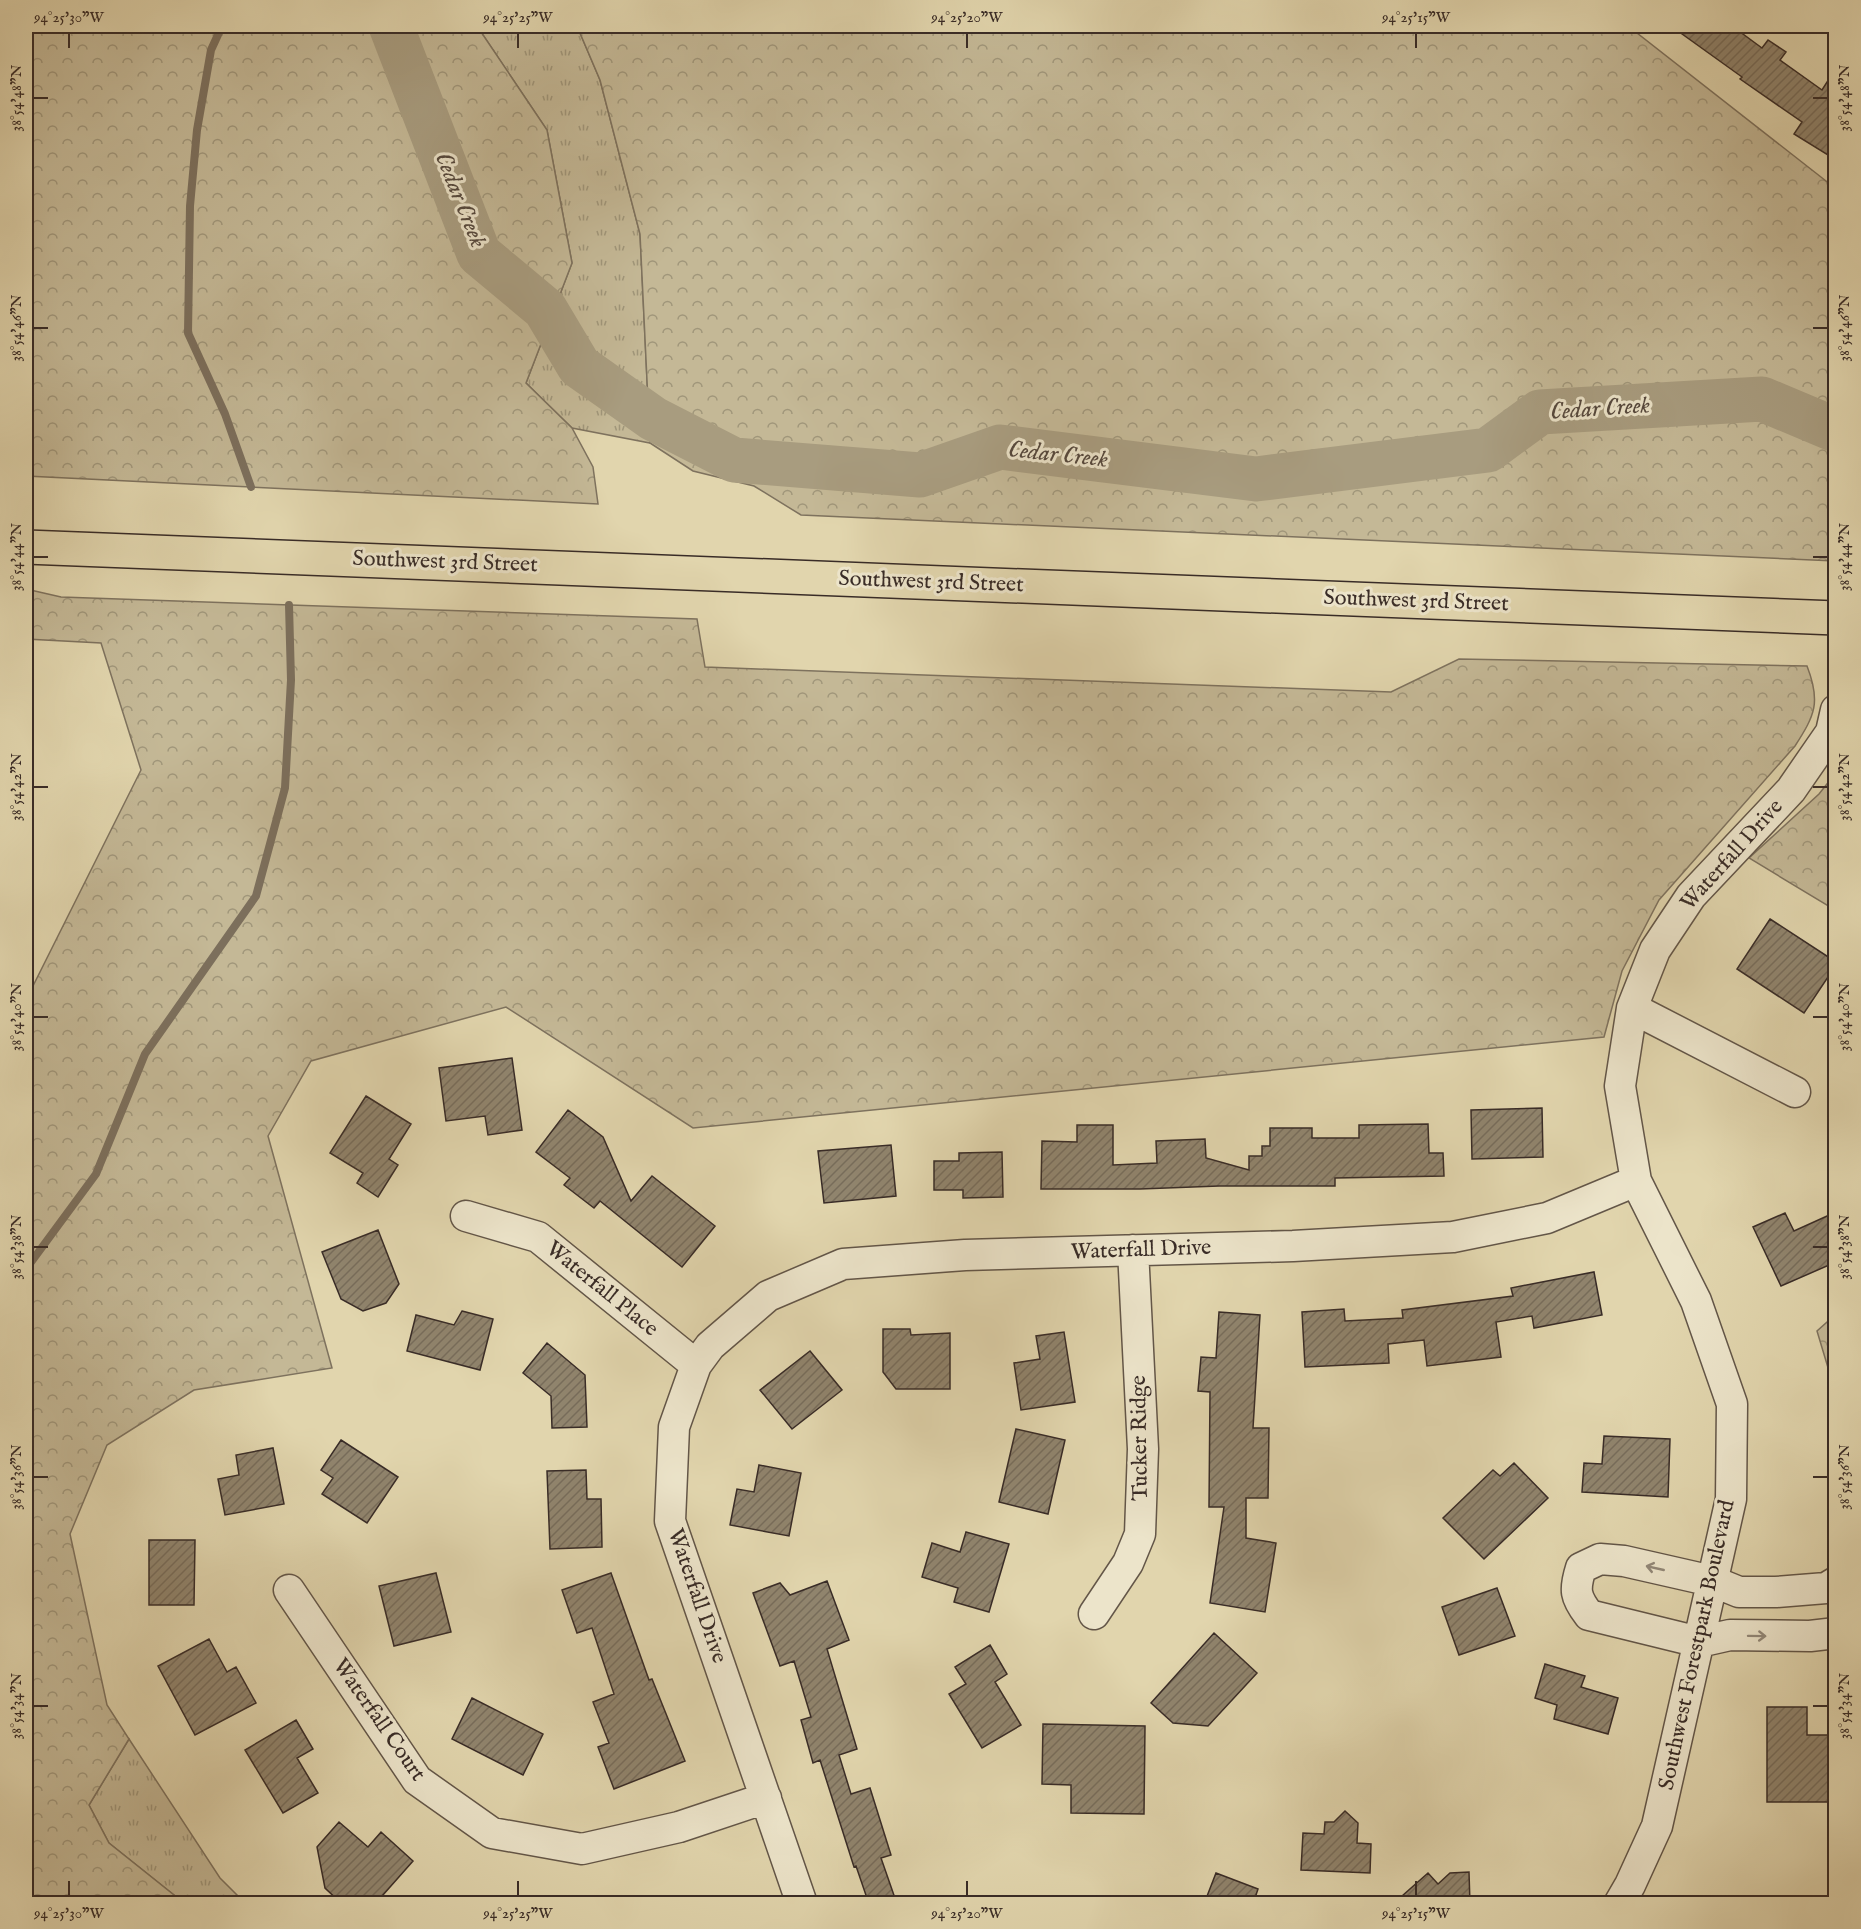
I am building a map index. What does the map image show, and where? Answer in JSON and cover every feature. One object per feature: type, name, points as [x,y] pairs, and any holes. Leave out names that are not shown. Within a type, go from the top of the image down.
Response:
[{"type":"main road","name":"Southwest 3rd Street","points":[[26,547],[1836,618]]},
{"type":"street","name":"Waterfall Drive","points":[[802,1904],[670,1521],[674,1427],[696,1365],[710,1346],[768,1296],[843,1264],[965,1255],[1293,1246],[1453,1237],[1547,1218],[1636,1180],[1620,1086],[1632,1008],[1655,950],[1691,896],[1791,790],[1831,732],[1836,710]]},
{"type":"street","points":[[1632,1008],[1795,1092]]},
{"type":"street","name":"Southwest Forestpark Boulevard","points":[[1619,1904],[1657,1826],[1731,1499],[1732,1404],[1696,1301],[1636,1180]]},
{"type":"street","name":"Waterfall Place","points":[[466,1216],[538,1237],[696,1365]]},
{"type":"street","name":"Tucker Ridge","points":[[1094,1614],[1128,1563],[1140,1534],[1143,1449],[1133,1250]]},
{"type":"street","points":[[1836,1582],[1826,1588],[1739,1592],[1712,1581],[1624,1561],[1600,1559],[1581,1568],[1575,1584],[1578,1601],[1589,1615],[1699,1642],[1730,1635],[1810,1636],[1836,1633]]},
{"type":"street","name":"Waterfall Court","points":[[289,1590],[417,1780],[492,1833],[582,1849],[679,1827],[766,1798]]},
{"type":"green space","points":[[26,26],[477,26],[547,130],[572,263],[526,383],[572,428],[593,467],[598,504],[26,476]]},
{"type":"green space","points":[[477,26],[577,26],[600,80],[640,234],[650,443],[572,428],[526,383],[572,263],[547,130]]},
{"type":"green space","points":[[577,26],[1628,26],[1835,188],[1835,561],[801,515],[754,486],[693,471],[650,443],[640,234],[600,80]]},
{"type":"green space","points":[[26,589],[61,597],[697,619],[705,667],[1391,692],[1459,659],[1807,666],[1815,699],[1811,717],[1795,746],[1659,900],[1622,971],[1604,1037],[693,1128],[506,1007],[311,1061],[268,1136],[332,1368],[194,1390],[107,1445],[70,1534],[107,1705],[129,1739],[89,1805],[109,1843],[184,1903],[26,1903],[26,1000],[141,770],[101,643],[26,639]]},
{"type":"green space","points":[[1835,774],[1835,910],[1749,858],[1819,794]]},
{"type":"green space","points":[[1835,1315],[1835,1381],[1832,1381],[1817,1331]]},
{"type":"green space","points":[[129,1739],[220,1878],[245,1903],[184,1903],[109,1843],[89,1805]]},
{"type":"building","points":[[1671,26],[1732,26],[1762,48],[1768,40],[1786,52],[1780,60],[1822,90],[1836,68],[1836,160],[1794,134],[1802,122],[1740,79],[1742,77]]},
{"type":"building","points":[[1770,919],[1836,962],[1804,1013],[1737,969]]},
{"type":"building","points":[[512,1058],[522,1130],[488,1135],[485,1116],[446,1121],[439,1068]]},
{"type":"building","points":[[366,1096],[411,1124],[389,1159],[398,1165],[378,1197],[357,1183],[363,1173],[330,1153]]},
{"type":"building","points":[[1542,1108],[1543,1157],[1472,1159],[1471,1110]]},
{"type":"building","points":[[568,1110],[603,1137],[631,1201],[652,1176],[715,1226],[682,1267],[600,1201],[594,1208],[564,1185],[570,1178],[536,1152]]},
{"type":"building","points":[[1428,1124],[1429,1153],[1443,1153],[1444,1176],[1335,1178],[1335,1186],[1041,1189],[1042,1141],[1077,1142],[1077,1125],[1113,1125],[1113,1165],[1157,1163],[1156,1141],[1205,1139],[1206,1158],[1249,1170],[1249,1156],[1262,1156],[1262,1146],[1270,1146],[1270,1128],[1312,1128],[1312,1138],[1359,1138],[1359,1125]]},
{"type":"building","points":[[891,1145],[896,1196],[824,1203],[818,1151]]},
{"type":"building","points":[[1002,1152],[1003,1197],[963,1198],[963,1190],[934,1190],[934,1161],[959,1161],[959,1153]]},
{"type":"building","points":[[1836,1212],[1836,1262],[1781,1286],[1753,1227],[1785,1213],[1794,1231]]},
{"type":"building","points":[[378,1230],[399,1284],[386,1303],[363,1311],[341,1299],[322,1252]]},
{"type":"building","points":[[1594,1272],[1602,1315],[1534,1328],[1532,1316],[1496,1322],[1501,1357],[1427,1366],[1424,1340],[1388,1344],[1389,1363],[1305,1367],[1302,1312],[1344,1309],[1345,1321],[1403,1318],[1402,1310],[1513,1296],[1511,1288]]},
{"type":"building","points":[[462,1311],[493,1319],[480,1370],[407,1351],[416,1315],[454,1325]]},
{"type":"building","points":[[1219,1312],[1260,1315],[1253,1428],[1269,1428],[1268,1498],[1246,1498],[1246,1538],[1276,1543],[1265,1612],[1210,1603],[1224,1507],[1209,1507],[1210,1392],[1198,1391],[1201,1357],[1216,1358]]},
{"type":"building","points":[[883,1329],[910,1329],[911,1335],[950,1333],[950,1389],[896,1389],[883,1372]]},
{"type":"building","points":[[1064,1332],[1075,1402],[1021,1410],[1014,1363],[1040,1359],[1036,1336]]},
{"type":"building","points":[[547,1343],[585,1375],[587,1427],[552,1428],[551,1396],[523,1373]]},
{"type":"building","points":[[810,1351],[842,1390],[792,1429],[760,1390]]},
{"type":"building","points":[[1016,1429],[1065,1440],[1048,1514],[999,1502]]},
{"type":"building","points":[[1604,1436],[1670,1439],[1668,1497],[1582,1492],[1584,1463],[1602,1464]]},
{"type":"building","points":[[341,1440],[398,1477],[367,1523],[322,1494],[333,1478],[321,1470]]},
{"type":"building","points":[[273,1448],[284,1504],[225,1515],[218,1479],[239,1475],[236,1455]]},
{"type":"building","points":[[1514,1463],[1548,1498],[1484,1559],[1443,1518],[1493,1470],[1500,1476]]},
{"type":"building","points":[[759,1465],[801,1473],[789,1536],[730,1525],[737,1489],[754,1492]]},
{"type":"building","points":[[586,1470],[587,1499],[601,1499],[602,1547],[550,1549],[547,1471]]},
{"type":"building","points":[[966,1532],[1009,1544],[989,1612],[954,1602],[958,1588],[922,1577],[932,1543],[960,1552]]},
{"type":"building","points":[[149,1540],[195,1540],[194,1605],[149,1605]]},
{"type":"building","points":[[436,1573],[451,1632],[394,1646],[379,1586]]},
{"type":"building","points":[[611,1573],[649,1680],[652,1679],[685,1761],[614,1789],[598,1747],[609,1743],[593,1702],[614,1694],[592,1628],[577,1633],[562,1590]]},
{"type":"building","points":[[827,1581],[849,1640],[827,1649],[857,1749],[839,1755],[851,1794],[870,1788],[891,1855],[881,1858],[897,1904],[869,1904],[856,1866],[854,1867],[820,1760],[813,1763],[801,1720],[811,1717],[794,1661],[780,1666],[753,1593],[780,1583],[790,1595]]},
{"type":"building","points":[[1497,1588],[1515,1636],[1459,1655],[1442,1607]]},
{"type":"building","points":[[1214,1633],[1257,1673],[1208,1726],[1173,1723],[1151,1703]]},
{"type":"building","points":[[209,1639],[227,1672],[236,1667],[256,1703],[195,1735],[158,1666]]},
{"type":"building","points":[[990,1645],[1007,1674],[995,1682],[1021,1725],[982,1748],[949,1694],[966,1684],[955,1667]]},
{"type":"building","points":[[1545,1664],[1585,1676],[1581,1687],[1618,1698],[1608,1734],[1554,1719],[1557,1705],[1535,1698]]},
{"type":"building","points":[[472,1698],[543,1734],[523,1775],[452,1739]]},
{"type":"building","points":[[1767,1707],[1807,1707],[1807,1735],[1836,1735],[1836,1802],[1767,1802]]},
{"type":"building","points":[[296,1720],[313,1749],[297,1758],[318,1793],[283,1813],[245,1750]]},
{"type":"building","points":[[1043,1724],[1145,1726],[1144,1814],[1071,1813],[1071,1785],[1042,1784]]},
{"type":"building","points":[[1345,1811],[1358,1823],[1357,1843],[1371,1844],[1370,1873],[1301,1870],[1303,1833],[1324,1834],[1325,1822],[1334,1822]]},
{"type":"building","points":[[339,1822],[368,1847],[381,1832],[413,1861],[375,1904],[342,1904],[325,1888],[317,1847]]},
{"type":"building","points":[[1469,1872],[1470,1904],[1393,1904],[1428,1873],[1438,1884],[1450,1873]]},
{"type":"building","points":[[1216,1873],[1258,1889],[1253,1904],[1204,1904]]},
{"type":"waterway","points":[[222,26],[211,50],[197,130],[190,206],[188,333],[225,414],[251,487]]},
{"type":"waterway","name":"Cedar Creek","points":[[391,26],[479,254],[545,309],[579,366],[654,419],[734,460],[920,475],[1000,447],[1256,479],[1488,450],[1540,412],[1762,399],[1836,430]]},
{"type":"waterway","points":[[26,1269],[96,1174],[145,1054],[256,896],[285,788],[291,680],[289,605]]}]
